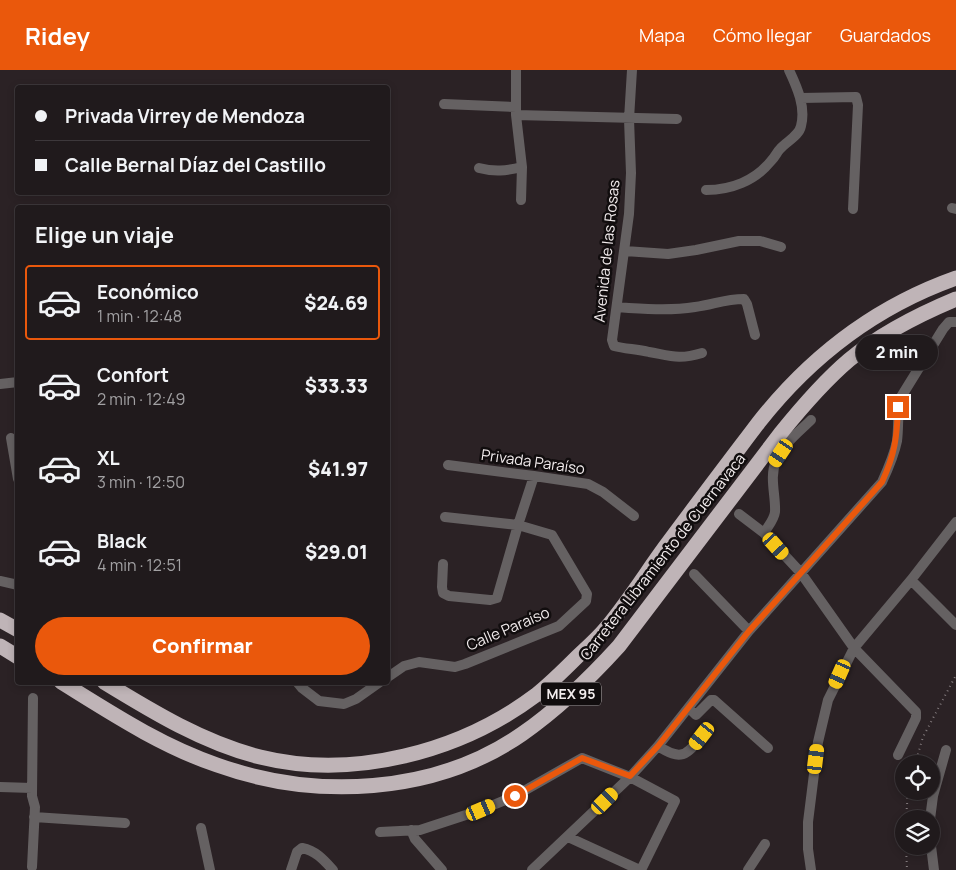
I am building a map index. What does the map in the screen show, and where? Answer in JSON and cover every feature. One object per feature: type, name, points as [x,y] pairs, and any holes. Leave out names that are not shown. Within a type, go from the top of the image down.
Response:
[{"type":"highway","name":"Carretera Libramiento de Cuernavaca","points":[[109,685],[150,710],[200,735],[258,757],[287,763],[358,764],[393,760],[462,738],[513,710],[536,694],[559,675],[607,627],[759,422],[782,393],[808,367],[872,317],[901,301],[956,278]]},
{"type":"highway","name":"Carretera Libramiento de Cuernavaca","points":[[65,685],[140,730],[188,754],[247,775],[284,783],[326,787],[366,786],[404,782],[436,774],[468,762],[521,735],[550,713],[592,676],[619,646],[780,434],[802,408],[849,360],[908,322],[956,299]]},
{"type":"highway","points":[[0,620],[15,628]]},
{"type":"highway","points":[[0,646],[15,655]]},
{"type":"street","points":[[516,70],[516,111],[522,167],[521,200]]},
{"type":"street","name":"Avenida de las Rosas","points":[[632,70],[629,119],[631,173],[625,251],[612,340],[614,346],[671,358],[702,353]]},
{"type":"street","points":[[706,190],[720,190],[740,184],[759,174],[781,148],[796,135],[801,127],[800,98],[789,70]]},
{"type":"street","points":[[800,98],[856,98],[858,105],[853,209]]},
{"type":"street","points":[[444,104],[629,119],[677,118]]},
{"type":"street","points":[[479,168],[491,171],[506,171],[522,167]]},
{"type":"street","points":[[625,251],[668,254],[740,241],[760,241],[781,247]]},
{"type":"street","points":[[618,307],[639,309],[695,307],[721,300],[744,299],[755,335]]},
{"type":"street","points":[[532,870],[630,776],[658,746],[749,631],[882,482],[891,463],[897,440],[898,407],[901,397],[929,351],[952,322]]},
{"type":"street","points":[[0,384],[15,382]]},
{"type":"street","points":[[764,533],[775,512],[773,486],[775,462],[788,444],[811,420]]},
{"type":"street","points":[[0,440],[14,437]]},
{"type":"street","name":"Privada Paraíso","points":[[448,465],[588,484],[603,492],[634,516]]},
{"type":"street","points":[[443,564],[443,593],[449,596],[490,600],[497,598],[534,476]]},
{"type":"street","points":[[739,514],[764,533],[801,573],[854,648],[916,712],[916,718],[898,755]]},
{"type":"street","name":"Calle Paraíso","points":[[390,676],[404,666],[419,662],[455,667],[465,664],[559,626],[586,601],[587,594],[552,535],[518,525],[445,517]]},
{"type":"street","points":[[811,870],[808,849],[808,822],[818,742],[828,700],[854,648],[911,580],[956,522]]},
{"type":"street","points":[[694,574],[749,631]]},
{"type":"street","points":[[911,580],[956,626]]},
{"type":"street","points":[[0,581],[15,584]]},
{"type":"street","points":[[300,685],[318,701],[344,704],[356,699],[376,685]]},
{"type":"street","points":[[32,867],[35,807],[32,796],[33,698]]},
{"type":"street","points":[[689,708],[696,714],[711,700],[714,700],[768,748]]},
{"type":"street","points":[[658,746],[671,754],[685,754],[690,751],[702,736]]},
{"type":"street","points":[[931,810],[933,796],[946,750]]},
{"type":"street","points":[[380,832],[420,830],[481,810],[515,796],[582,758],[630,776],[675,801],[641,870],[568,837]]},
{"type":"street","points":[[0,787],[32,788]]},
{"type":"street","points":[[34,817],[125,823]]},
{"type":"street","points":[[201,828],[210,870]]},
{"type":"street","points":[[411,830],[415,839],[442,870]]},
{"type":"street","points":[[748,870],[765,844]]},
{"type":"street","points":[[291,870],[296,852],[302,848],[319,855],[333,870]]},
{"type":"street","points":[[932,855],[934,870]]},
{"type":"path","points":[[918,755],[923,737],[956,675]]},
{"type":"path","points":[[906,855],[907,870]]},
{"type":"route","points":[[515,796],[582,758],[630,776],[658,746],[749,631],[882,482],[891,463],[897,440],[898,407]]}]
